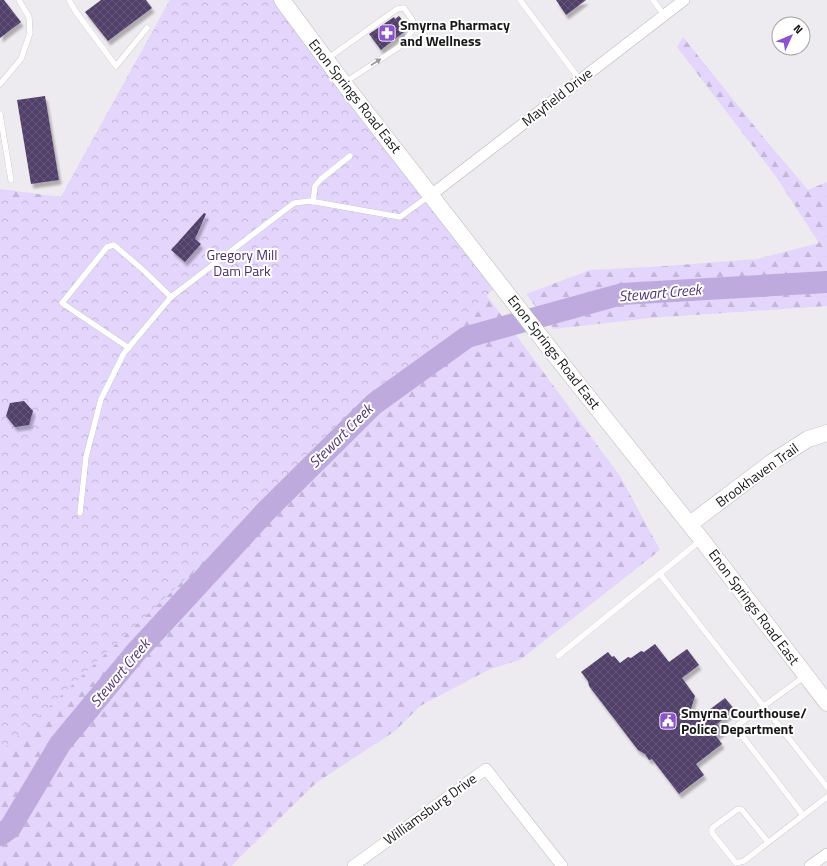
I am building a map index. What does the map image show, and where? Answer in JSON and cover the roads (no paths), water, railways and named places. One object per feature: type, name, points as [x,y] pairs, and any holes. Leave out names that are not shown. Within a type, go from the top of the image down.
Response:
[{"type":"street","name":"Enon Springs Road East","points":[[282,0],[326,60],[554,354],[690,524],[827,703]]},
{"type":"street","name":"Mayfield Drive","points":[[431,194],[684,0]]},
{"type":"street","name":"Brookhaven Trail","points":[[690,524],[772,462],[808,439],[827,433]]},
{"type":"street","name":"Williamsburg Drive","points":[[353,866],[486,769],[562,866]]},
{"type":"street","points":[[810,866],[827,854]]},
{"type":"lane","points":[[0,84],[21,59],[30,33],[29,17],[19,0]]},
{"type":"lane","points":[[69,0],[76,12],[116,66],[147,28]]},
{"type":"lane","points":[[520,0],[580,80]]},
{"type":"lane","points":[[653,0],[664,15]]},
{"type":"lane","points":[[326,60],[397,9],[404,8],[413,21],[413,30],[402,45],[344,83]]},
{"type":"lane","points":[[0,114],[11,180]]},
{"type":"lane","points":[[313,202],[315,186],[320,179],[350,156]]},
{"type":"lane","points":[[80,512],[86,457],[102,399],[124,353],[172,297],[294,203],[313,202],[400,217],[431,194]]},
{"type":"lane","points":[[129,348],[62,303],[107,247],[114,245],[172,297]]},
{"type":"lane","points":[[558,656],[702,540]]},
{"type":"lane","points":[[660,574],[827,788]]},
{"type":"lane","points":[[803,815],[737,729],[738,725],[806,675]]},
{"type":"lane","points":[[768,842],[742,810],[738,809],[712,828],[712,833],[736,863],[744,861],[827,797]]},
{"type":"waterway","name":"Stewart Creek","points":[[0,835],[10,828],[60,744],[136,652],[267,510],[374,404],[467,337],[622,294],[827,282]]},
{"type":"place","name":"Smyrna Pharmacy and Wellness","points":[[387,33]]},
{"type":"place","name":"Smyrna Courthouse/ Police Department","points":[[668,721]]},
{"type":"park label","name":"Gregory Mill Dam Park","points":[[242,264]]}]
